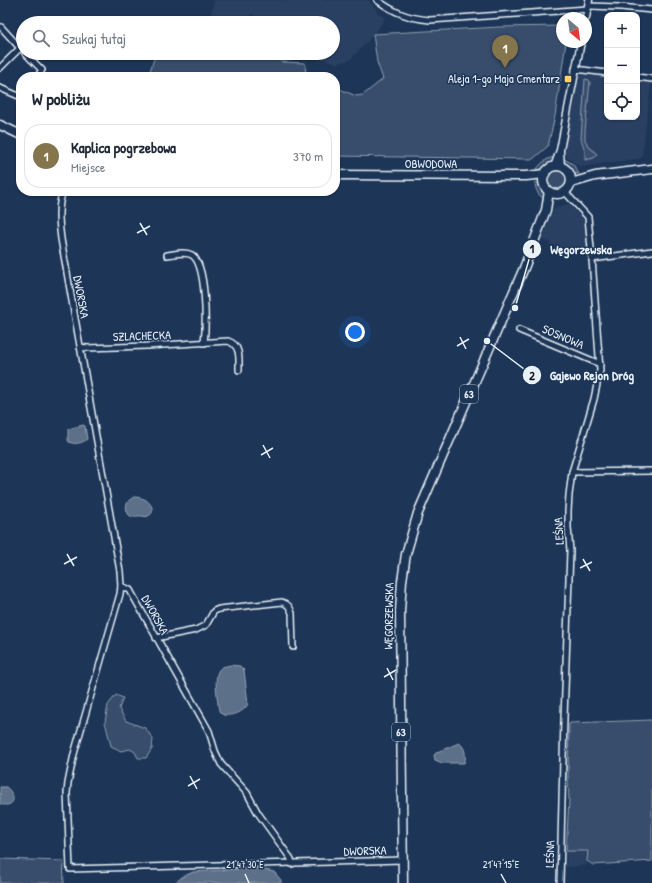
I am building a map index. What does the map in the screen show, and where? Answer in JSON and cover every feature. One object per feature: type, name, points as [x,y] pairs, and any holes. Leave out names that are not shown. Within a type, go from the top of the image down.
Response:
[{"type":"main road","points":[[0,125],[16,132]]},
{"type":"main road","points":[[558,167],[567,170],[570,179],[568,189],[561,193],[549,191],[545,186],[544,178],[550,168],[558,167]]},
{"type":"main road","points":[[570,179],[652,169]]},
{"type":"main road","name":"OBWODOWA","points":[[340,176],[526,176],[544,178]]},
{"type":"main road","name":"WĘGORZEWSKA","points":[[403,883],[400,610],[406,554],[418,513],[509,303],[546,210],[549,191]]},
{"type":"main road","name":"WĘGORZEWSKA","points":[[546,210],[561,193]]},
{"type":"street","points":[[377,0],[391,10],[403,15],[412,18],[430,20],[458,19],[588,5],[652,10]]},
{"type":"street","points":[[2,26],[16,43]]},
{"type":"street","points":[[558,167],[580,48]]},
{"type":"street","points":[[0,68],[16,56]]},
{"type":"street","points":[[32,60],[42,70],[41,72]]},
{"type":"street","points":[[575,69],[604,73]]},
{"type":"street","points":[[640,77],[652,79]]},
{"type":"street","points":[[0,88],[16,95]]},
{"type":"street","name":"LEŚNA","points":[[560,883],[570,551],[568,527],[569,496],[572,472],[599,380],[600,370],[588,217],[561,193]]},
{"type":"street","name":"DWORSKA","points":[[61,196],[58,212],[61,239],[120,571],[121,586],[130,590],[209,731],[217,758],[227,772],[247,793],[258,813],[291,859],[292,864],[403,860]]},
{"type":"street","points":[[592,259],[652,251]]},
{"type":"street","points":[[167,255],[184,253],[190,254],[197,260],[203,281],[205,304],[206,331],[204,343]]},
{"type":"street","name":"SOSNOWA","points":[[519,330],[600,364]]},
{"type":"street","name":"SZLACHECKA","points":[[80,347],[147,346],[228,341],[236,345],[239,370]]},
{"type":"street","points":[[572,472],[652,471]]},
{"type":"street","points":[[121,586],[74,754],[68,783],[67,809],[70,869],[292,864]]},
{"type":"street","points":[[156,638],[196,630],[206,625],[211,614],[219,609],[282,602],[291,608],[292,612],[293,647]]},
{"type":"shaded area","points":[[368,0],[376,9],[377,13],[385,18],[376,32],[350,60],[337,63],[326,60],[340,60],[340,16],[253,16],[252,14],[249,16],[212,16],[214,1]]},
{"type":"shaded area","points":[[556,26],[556,48],[565,48],[555,116],[548,146],[533,159],[340,156],[340,89],[356,96],[363,95],[383,79],[377,62],[373,34],[499,27]]},
{"type":"shaded area","points":[[154,60],[280,60],[282,62],[305,63],[306,72],[150,72]]},
{"type":"shaded area","points":[[581,74],[604,77],[604,120],[640,120],[640,81],[651,83],[642,158],[580,167],[565,155],[566,135],[575,86]]},
{"type":"shaded area","points":[[585,79],[589,80],[590,82],[585,140],[589,147],[597,154],[594,158],[585,160],[585,152],[581,138]]},
{"type":"shaded area","points":[[554,157],[547,168],[535,172],[543,162]]},
{"type":"shaded area","points":[[564,159],[573,164],[579,174],[568,169]]},
{"type":"shaded area","points":[[557,171],[564,174],[567,181],[564,188],[557,191],[550,188],[547,181],[550,174]]},
{"type":"shaded area","points":[[535,182],[543,189],[545,199],[537,192]]},
{"type":"shaded area","points":[[568,204],[582,217],[586,224],[587,250],[565,250],[541,239],[554,208]]},
{"type":"shaded area","points":[[83,425],[85,426],[87,439],[78,443],[69,442],[68,429]]},
{"type":"shaded area","points":[[134,497],[145,499],[148,502],[152,508],[152,513],[150,515],[147,517],[133,517],[129,515],[126,507],[129,501]]},
{"type":"shaded area","points":[[230,665],[240,666],[244,670],[248,704],[243,710],[237,713],[223,715],[219,711],[216,681],[218,671],[223,667]]},
{"type":"shaded area","points":[[116,695],[123,698],[119,709],[126,721],[145,728],[153,739],[152,749],[146,758],[138,758],[135,752],[130,749],[121,751],[111,746],[105,722],[108,705]]},
{"type":"shaded area","points":[[652,720],[652,861],[593,865],[587,861],[588,851],[566,851],[569,800],[568,777],[570,723]]},
{"type":"shaded area","points":[[459,743],[465,752],[464,763],[442,763],[435,760],[434,755],[437,752]]},
{"type":"shaded area","points":[[0,787],[6,787],[10,791],[13,799],[10,804],[0,804]]},
{"type":"shaded area","points":[[566,851],[588,851],[587,865],[566,867]]},
{"type":"shaded area","points":[[0,859],[63,861],[64,883],[0,883]]},
{"type":"shaded area","points":[[257,868],[274,872],[281,880],[281,883],[175,883],[182,877],[193,872]]},
{"type":"place","name":"Kaplica pogrzebowa","points":[[505,68]]},
{"type":"place","name":"Aleja 1-go Maja Cmentarz","points":[[568,79]]},
{"type":"place","name":"Węgorzewska","points":[[515,308]]},
{"type":"place","name":"Gajewo Rejon Dróg","points":[[487,341]]}]
